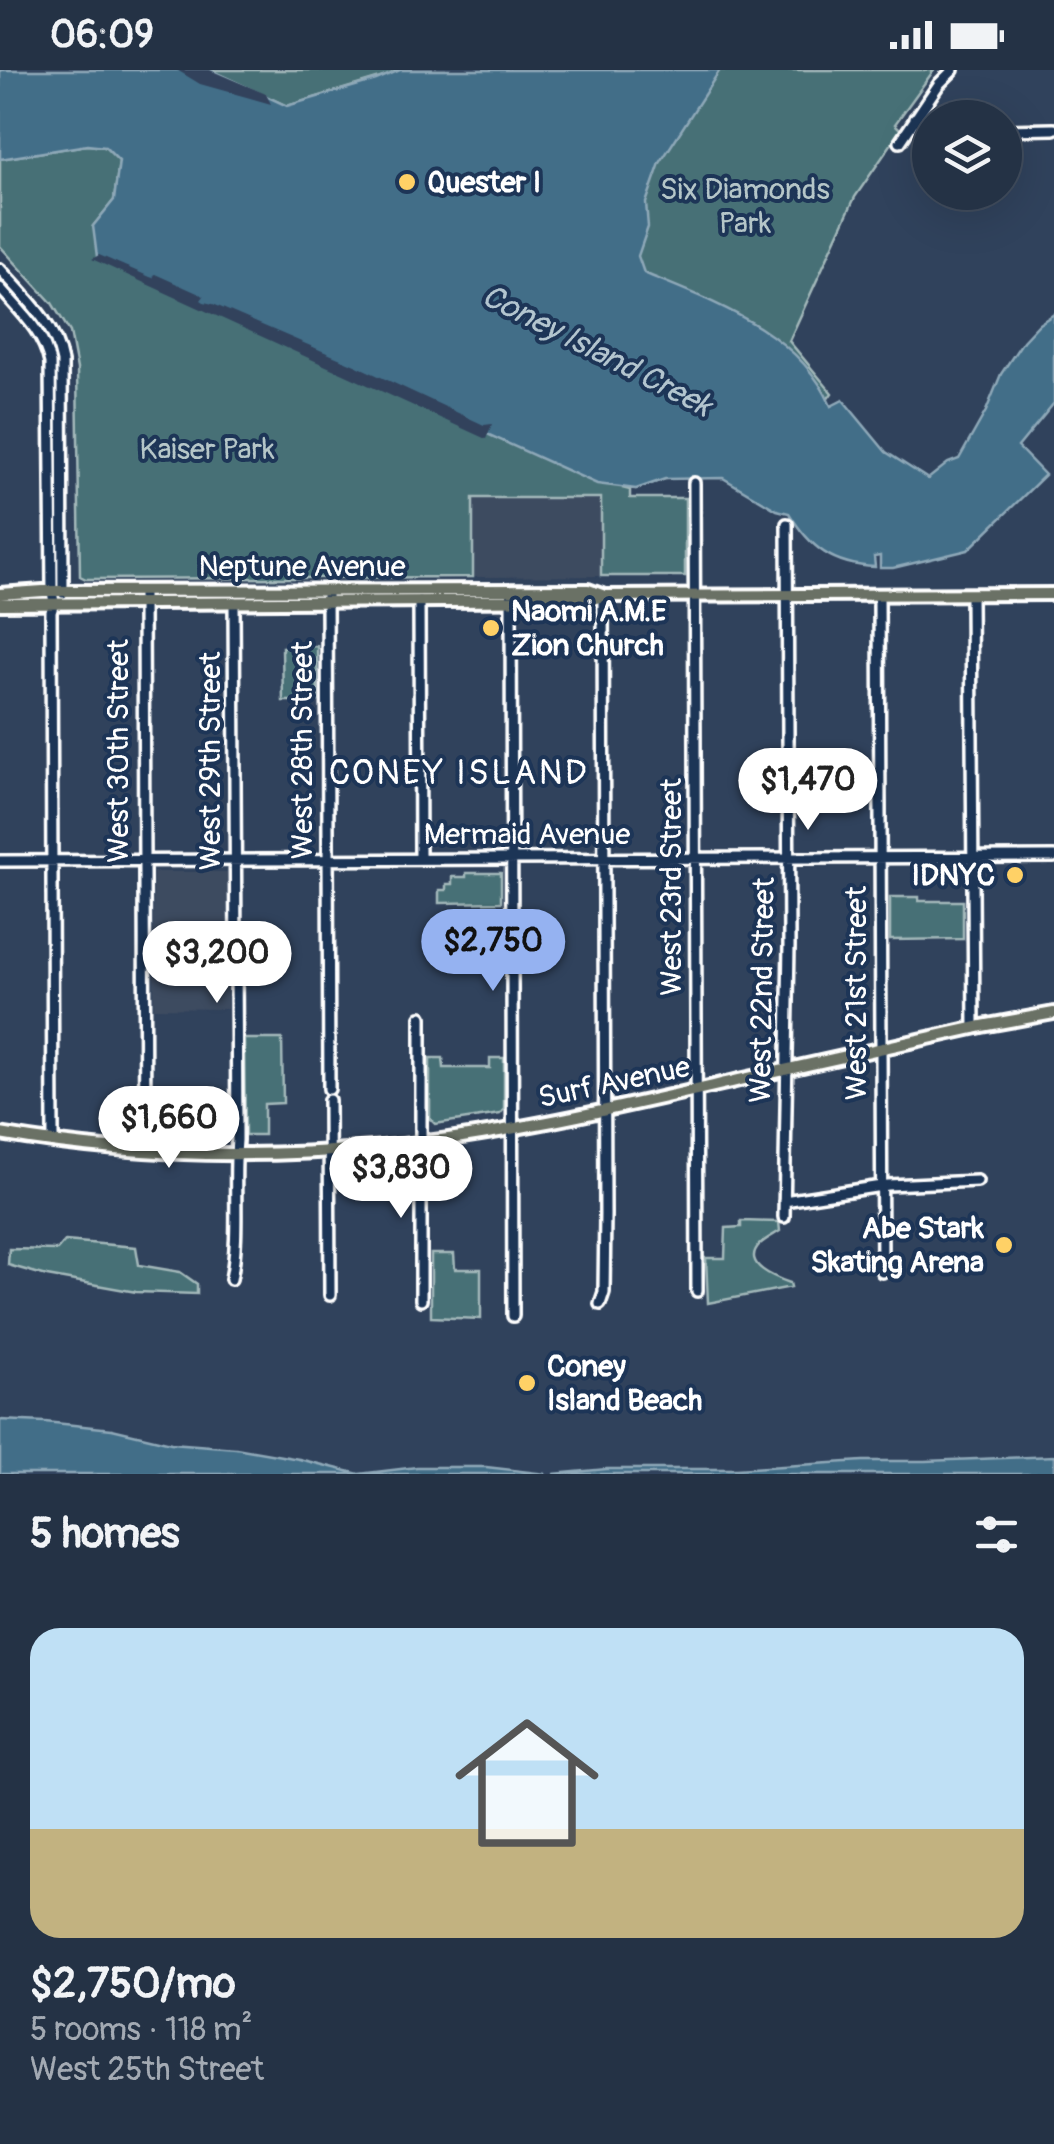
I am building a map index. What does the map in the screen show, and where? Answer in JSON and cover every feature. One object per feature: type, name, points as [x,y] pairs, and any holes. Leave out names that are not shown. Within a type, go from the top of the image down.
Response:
[{"type":"main road","name":"Neptune Avenue","points":[[0,594],[511,596],[589,600],[603,596],[1054,594]]},
{"type":"main road","name":"Neptune Avenue","points":[[0,604],[57,595]]},
{"type":"main road","name":"Neptune Avenue","points":[[143,597],[234,602],[326,596],[419,600],[511,596]]},
{"type":"main road","name":"Surf Avenue","points":[[0,1134],[144,1150],[236,1153],[329,1151],[421,1143],[514,1129],[1054,1012]]},
{"type":"street","points":[[939,84],[943,70]]},
{"type":"street","points":[[928,100],[952,70]]},
{"type":"street","points":[[900,142],[912,124]]},
{"type":"street","points":[[1022,130],[1054,130]]},
{"type":"street","points":[[0,269],[48,323],[62,362],[57,595],[51,612],[53,1142]]},
{"type":"street","points":[[0,288],[38,330],[48,349],[57,595]]},
{"type":"street","name":"West 23rd Street","points":[[694,483],[697,1291]]},
{"type":"street","name":"West 22nd Street","points":[[784,1218],[786,524]]},
{"type":"street","name":"West 21st Street","points":[[879,594],[882,1272]]},
{"type":"street","points":[[971,594],[974,1028]]},
{"type":"street","name":"West 28th Street","points":[[326,596],[330,1294]]},
{"type":"street","points":[[511,596],[513,1316]]},
{"type":"street","points":[[600,1304],[604,1292],[605,1110],[603,596]]},
{"type":"street","name":"West 30th Street","points":[[143,597],[144,1150]]},
{"type":"street","points":[[419,600],[420,859]]},
{"type":"street","name":"West 29th Street","points":[[230,1278],[234,1262],[236,1153],[234,602]]},
{"type":"street","name":"Mermaid Avenue","points":[[0,861],[1054,857]]},
{"type":"street","points":[[421,1300],[422,1017]]},
{"type":"street","points":[[784,1202],[882,1186],[977,1181]]},
{"type":"shaded area","points":[[472,498],[601,498],[601,576],[473,577]]},
{"type":"shaded area","points":[[153,872],[227,872],[227,1009],[154,1008]]},
{"type":"green space","points":[[210,70],[446,70],[387,76],[287,106]]},
{"type":"green space","name":"Six Diamonds Park","points":[[509,70],[934,70],[895,124],[901,130],[855,197],[789,341],[832,393],[827,400],[632,295]]},
{"type":"green space","name":"Kaiser Park","points":[[87,145],[105,147],[119,161],[114,200],[93,226],[677,478],[636,489],[622,488],[630,490],[630,498],[685,498],[685,576],[601,576],[601,498],[473,498],[473,577],[80,576],[77,369],[70,332],[52,303],[0,246],[0,159]]},
{"type":"green space","points":[[317,646],[318,701],[283,701],[282,647]]},
{"type":"green space","points":[[466,873],[501,873],[501,902],[439,903],[439,890],[452,884],[452,877],[466,877]]},
{"type":"green space","points":[[890,897],[963,901],[963,939],[890,940]]},
{"type":"green space","points":[[244,1039],[282,1039],[283,1103],[264,1104],[264,1135],[245,1135]]},
{"type":"green space","points":[[430,1058],[443,1058],[444,1068],[490,1068],[490,1058],[504,1058],[504,1109],[500,1114],[435,1124],[430,1119]]},
{"type":"green space","points":[[741,1221],[779,1222],[780,1231],[759,1245],[754,1259],[762,1270],[791,1287],[708,1303],[706,1258],[725,1258],[726,1228],[741,1227]]},
{"type":"green space","points":[[65,1241],[136,1247],[139,1265],[180,1272],[197,1284],[197,1294],[136,1292],[8,1265],[9,1249],[57,1250]]},
{"type":"green space","points":[[431,1254],[454,1254],[455,1269],[481,1269],[481,1319],[431,1317]]},
{"type":"water","name":"Coney Island Creek","points":[[0,70],[210,70],[287,106],[400,70],[720,70],[660,163],[646,203],[648,227],[638,256],[644,273],[725,308],[776,339],[817,380],[831,406],[843,400],[886,452],[928,479],[959,459],[1001,374],[1023,341],[1054,314],[1054,403],[1018,447],[1045,475],[968,550],[893,568],[880,568],[880,556],[874,557],[875,567],[835,558],[814,545],[789,513],[723,478],[665,479],[636,489],[597,484],[97,257],[93,226],[114,200],[119,161],[105,147],[87,145],[0,159]]},
{"type":"water","points":[[0,1420],[112,1429],[171,1443],[236,1448],[299,1459],[359,1474],[0,1474]]},
{"type":"water","points":[[1054,1456],[1054,1474],[553,1474],[607,1469],[736,1469]]},
{"type":"water","points":[[417,1467],[486,1467],[546,1474],[359,1474]]},
{"type":"pier","points":[[177,70],[210,70],[266,94],[271,104],[200,84]]},
{"type":"pier","points":[[99,255],[150,277],[155,274],[204,296],[204,302],[355,365],[484,425],[492,424],[486,439],[92,259]]},
{"type":"place","name":"Quester I","points":[[407,182]]},
{"type":"place","name":"Naomi A.M.E Zion Church","points":[[491,628]]},
{"type":"place","name":"IDNYC","points":[[1015,875]]},
{"type":"place","name":"Abe Stark Skating Arena","points":[[1004,1245]]},
{"type":"place","name":"Coney Island Beach","points":[[527,1383]]},
{"type":"district","name":"CONEY ISLAND","points":[[459,772]]}]
